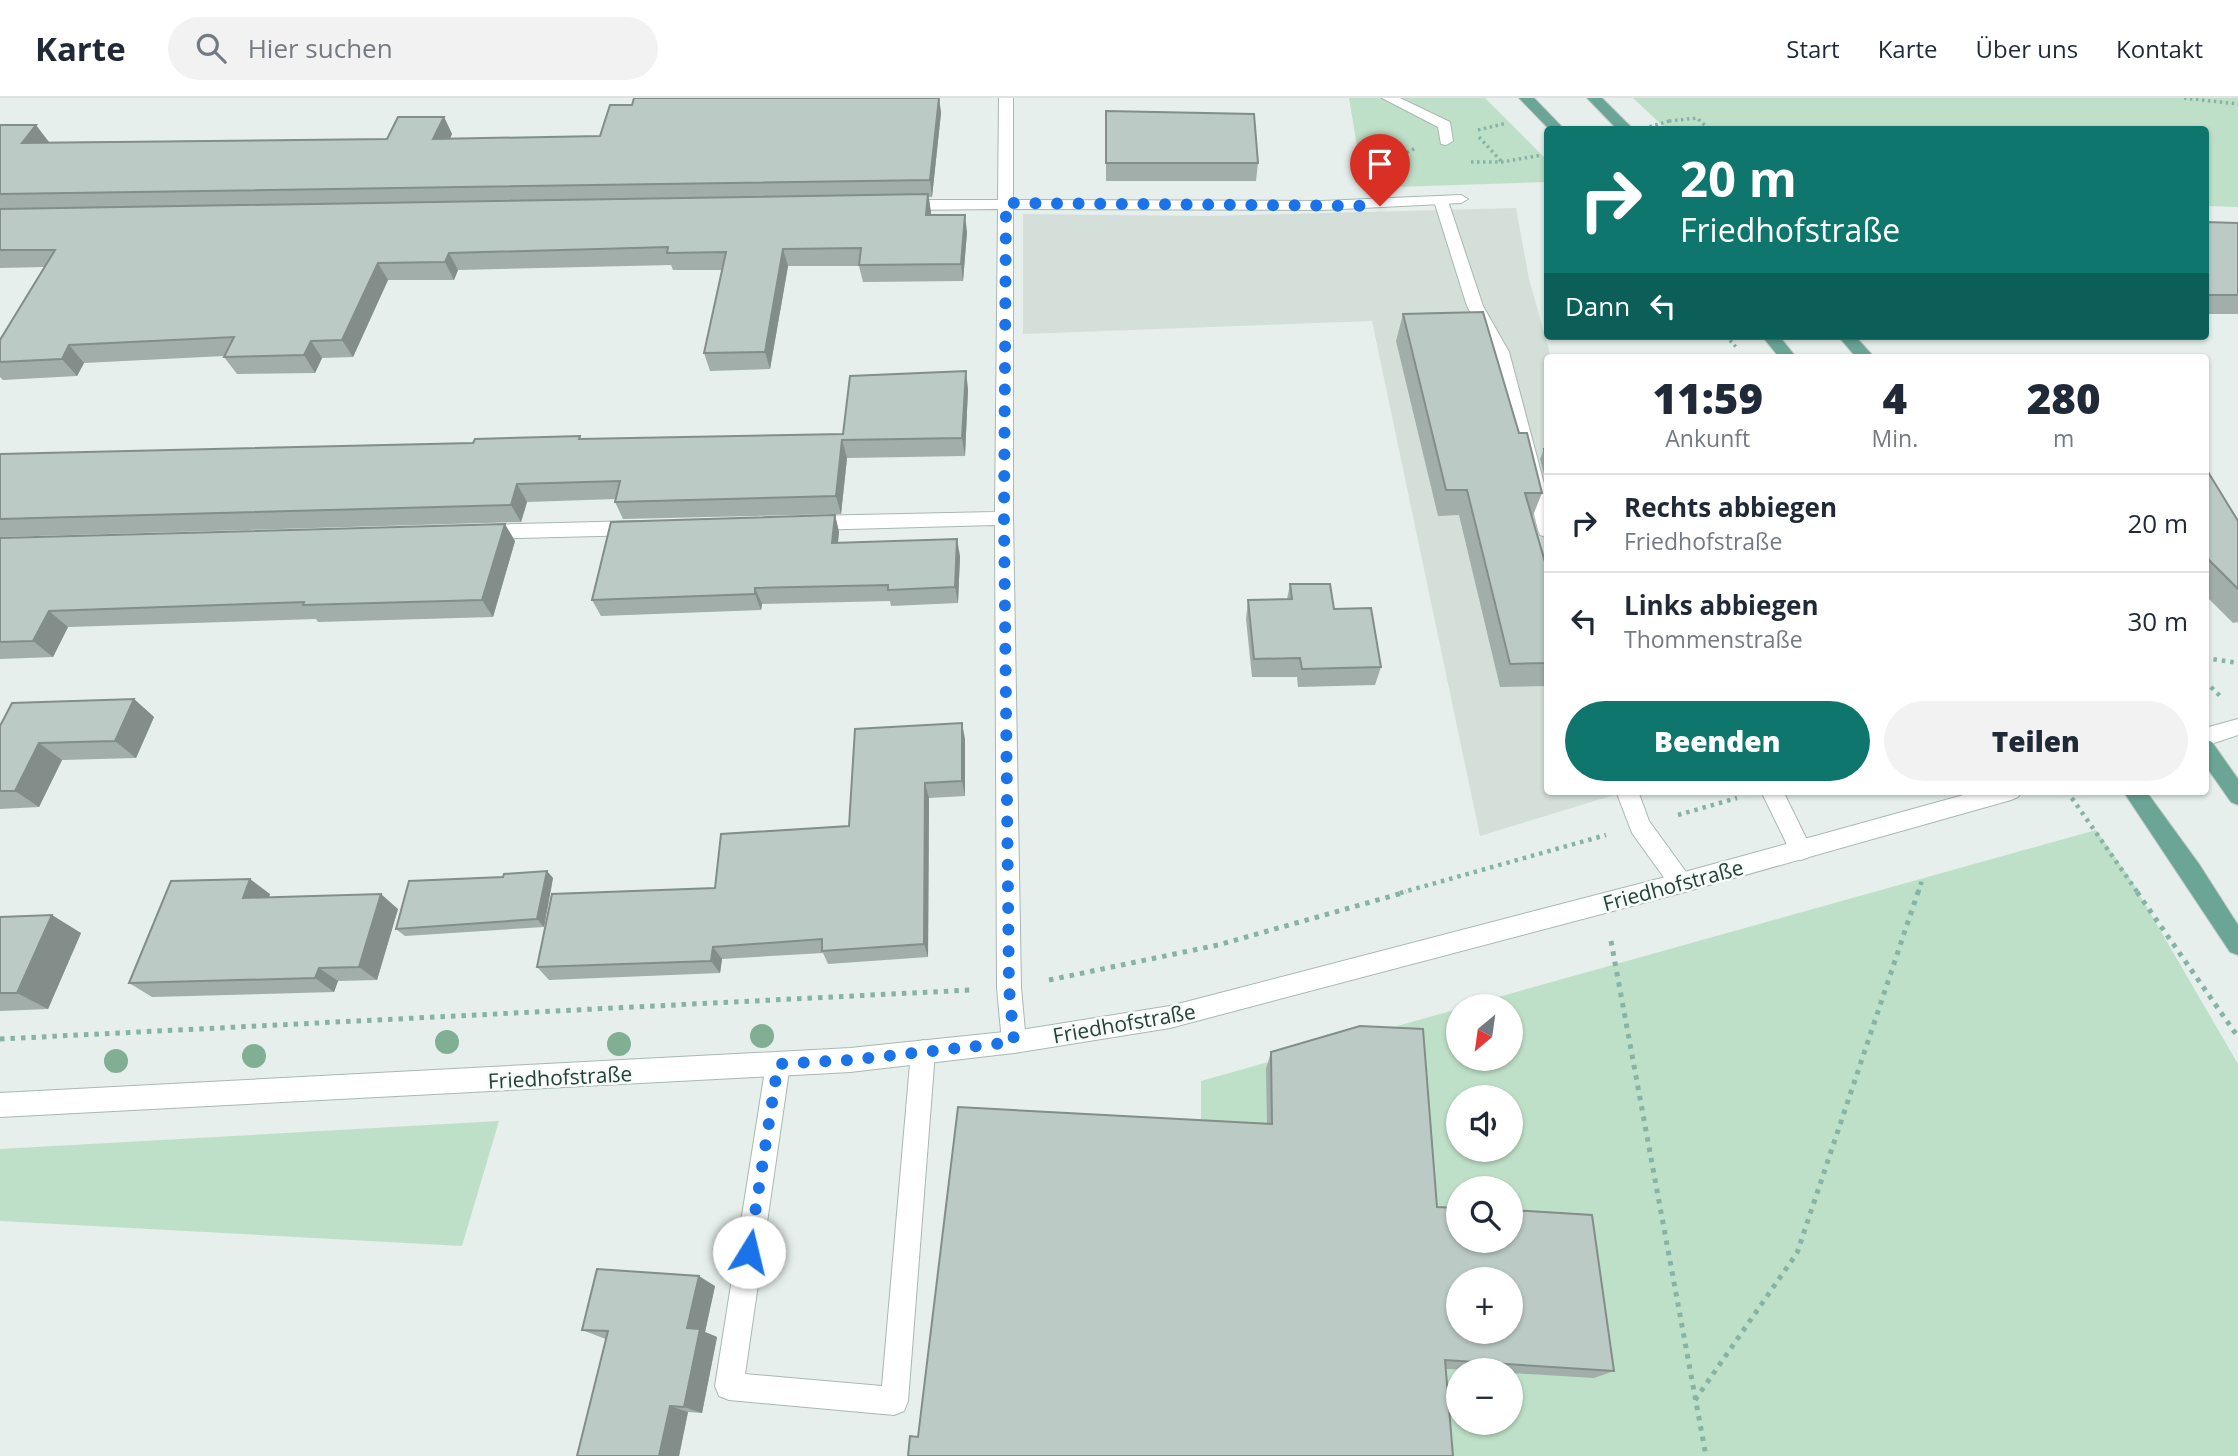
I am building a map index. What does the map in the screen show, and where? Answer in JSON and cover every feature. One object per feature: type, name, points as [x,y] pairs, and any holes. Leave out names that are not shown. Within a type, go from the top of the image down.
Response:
[{"type":"main road","points":[[1526,98],[1554,126]]},
{"type":"main road","points":[[1594,98],[1624,126]]},
{"type":"main road","points":[[1773,340],[1785,354]]},
{"type":"main road","points":[[1850,340],[1863,354]]},
{"type":"main road","points":[[2209,754],[2238,796]]},
{"type":"main road","points":[[2137,795],[2191,871],[2238,945]]},
{"type":"street","points":[[1006,98],[1004,519],[1009,988],[1014,1042]]},
{"type":"street","points":[[1389,98],[1444,125],[1446,141]]},
{"type":"street","points":[[884,205],[1006,203],[1380,206],[1461,199]]},
{"type":"street","points":[[1441,201],[1475,306],[1501,352],[1544,518]]},
{"type":"street","points":[[799,524],[1004,519]]},
{"type":"street","points":[[457,532],[662,527]]},
{"type":"street","points":[[2209,736],[2238,727]]},
{"type":"street","points":[[1628,795],[1640,826],[1681,883]]},
{"type":"street","points":[[1774,795],[1801,850]]},
{"type":"street","name":"Friedhofstraße","points":[[0,1105],[778,1064],[1014,1042],[1170,1017],[1604,904],[1997,795]]},
{"type":"street","points":[[778,1064],[729,1385],[894,1402],[923,1052]]},
{"type":"path","points":[[2184,98],[2238,104]]},
{"type":"path","points":[[1652,126],[1697,118],[1706,126]]},
{"type":"path","points":[[1502,162],[1473,131],[1516,121]]},
{"type":"path","points":[[1380,206],[1380,177],[1395,158],[1413,149],[1446,141]]},
{"type":"path","points":[[1526,159],[1544,155]]},
{"type":"path","points":[[2209,659],[2238,663]]},
{"type":"path","points":[[0,1039],[1009,988],[1218,945],[1747,795]]},
{"type":"path","points":[[2070,795],[2238,1037]]},
{"type":"path","points":[[1695,1400],[1797,1252],[1861,1069],[1923,877]]},
{"type":"path","points":[[1604,904],[1706,1456]]},
{"type":"shaded area","points":[[1516,208],[1529,279],[1544,340],[1550,354],[1544,354],[1544,795],[1614,795],[1480,836],[1372,321],[1023,334],[1023,214],[1208,216]]},
{"type":"green space","points":[[1349,98],[1485,98],[1544,157],[1544,182],[1364,188]]},
{"type":"green space","points":[[1633,98],[2238,98],[2238,207],[2209,206],[2209,126],[1663,126]]},
{"type":"green space","points":[[2096,830],[2131,880],[2238,1064],[2238,1456],[1201,1456],[1201,1081],[1446,1012],[1446,1071],[1523,1071],[1523,994],[1509,994]]},
{"type":"green space","points":[[499,1121],[462,1246],[0,1221],[0,1149]]},
{"type":"building","points":[[634,98],[939,98],[930,180],[0,194],[0,125],[36,125],[22,143],[387,139],[398,117],[444,117],[433,139],[600,136],[610,105],[632,105]]},
{"type":"building","points":[[1106,111],[1254,114],[1258,163],[1106,163]]},
{"type":"building","points":[[928,194],[926,215],[965,215],[961,264],[859,265],[861,248],[783,249],[765,352],[704,353],[726,252],[667,253],[668,247],[449,253],[445,262],[378,263],[342,340],[311,341],[304,355],[224,357],[234,337],[69,345],[62,359],[0,362],[0,340],[55,250],[0,250],[0,209]]},
{"type":"building","points":[[2209,222],[2238,223],[2238,295],[2209,295]]},
{"type":"building","points":[[1483,312],[1519,433],[1527,433],[1542,493],[1525,493],[1544,559],[1544,663],[1510,664],[1467,490],[1446,490],[1403,314]]},
{"type":"building","points":[[966,371],[962,438],[842,440],[836,496],[615,502],[620,481],[517,484],[511,505],[0,519],[0,454],[473,443],[475,439],[580,436],[579,439],[843,434],[850,376]]},
{"type":"building","points":[[2209,474],[2238,521],[2238,589],[2209,560]]},
{"type":"building","points":[[835,515],[832,543],[957,539],[955,587],[888,590],[888,585],[755,588],[755,594],[592,600],[611,522]]},
{"type":"building","points":[[505,524],[482,600],[303,605],[304,602],[49,611],[33,641],[0,642],[0,538]]},
{"type":"building","points":[[1290,584],[1330,584],[1334,609],[1371,608],[1381,667],[1302,669],[1300,658],[1254,659],[1248,600],[1292,599]]},
{"type":"building","points":[[134,699],[115,741],[39,743],[15,791],[0,791],[0,726],[12,703]]},
{"type":"building","points":[[962,723],[962,781],[925,783],[924,944],[822,951],[822,939],[713,947],[711,961],[537,967],[552,894],[715,888],[721,834],[849,826],[855,729]]},
{"type":"building","points":[[547,871],[537,919],[396,929],[409,881],[503,877],[504,874]]},
{"type":"building","points":[[250,879],[243,898],[381,894],[359,967],[319,968],[315,978],[129,983],[171,881]]},
{"type":"building","points":[[52,915],[17,993],[0,993],[0,917]]},
{"type":"building","points":[[1360,1026],[1423,1029],[1437,1207],[1446,1207],[1446,1253],[1523,1253],[1523,1211],[1592,1215],[1614,1371],[1523,1365],[1523,1358],[1446,1358],[1446,1435],[1451,1435],[1453,1456],[908,1456],[910,1436],[918,1437],[958,1107],[1272,1124],[1271,1052]]},
{"type":"building","points":[[597,1269],[699,1276],[687,1328],[700,1329],[684,1407],[670,1406],[659,1456],[577,1456],[608,1331],[582,1330]]},
{"type":"route","points":[[749,1252],[778,1064],[850,1060],[1014,1042],[1009,988],[1004,519],[1006,203],[1380,206]]}]
